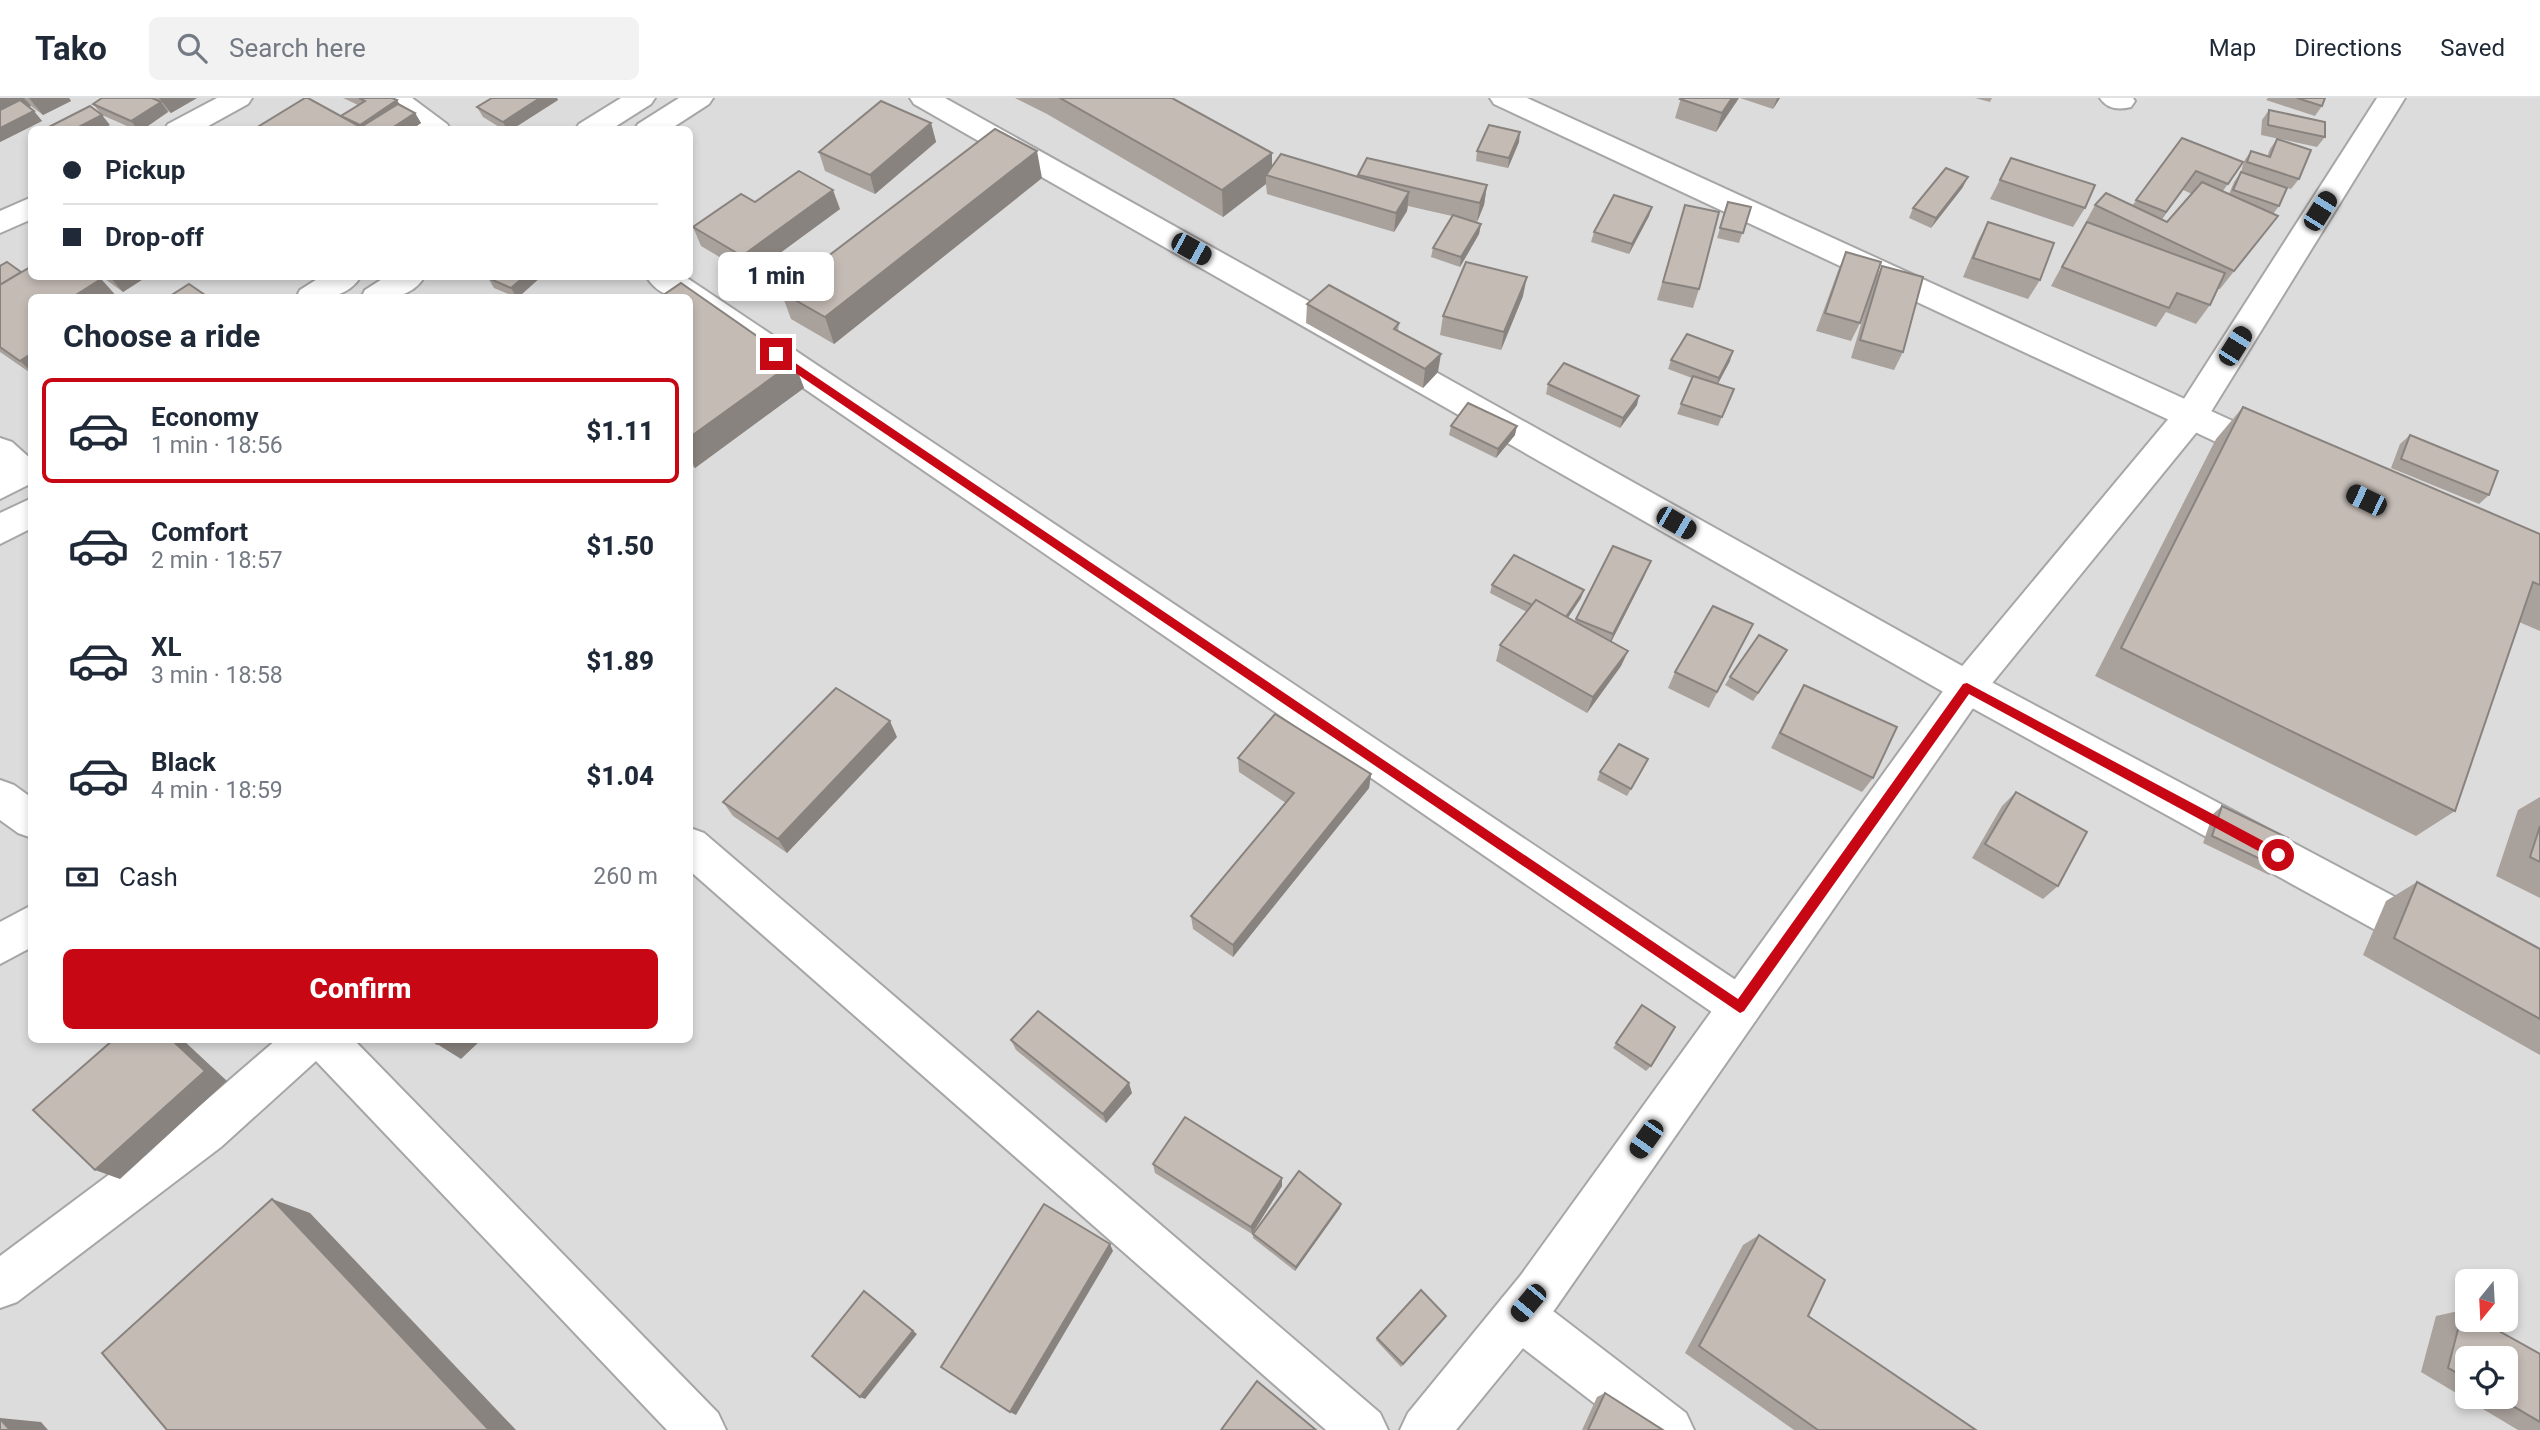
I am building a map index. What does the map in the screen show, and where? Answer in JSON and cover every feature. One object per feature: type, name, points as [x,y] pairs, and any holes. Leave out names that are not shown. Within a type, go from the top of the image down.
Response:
[{"type":"street","points":[[186,126],[238,98]]},
{"type":"street","points":[[394,98],[432,126]]},
{"type":"street","points":[[596,126],[641,98]]},
{"type":"street","points":[[654,126],[699,98]]},
{"type":"street","points":[[924,98],[1967,687],[2455,951]]},
{"type":"street","points":[[1504,98],[2192,414],[2292,463]]},
{"type":"street","points":[[1425,1430],[1538,1292],[1967,687],[2192,414],[2391,98]]},
{"type":"street","points":[[1,221],[28,209]]},
{"type":"street","points":[[318,294],[340,280]]},
{"type":"street","points":[[382,294],[404,280]]},
{"type":"street","points":[[667,280],[688,294]]},
{"type":"street","points":[[693,298],[1740,1007]]},
{"type":"street","points":[[0,530],[28,512]]},
{"type":"street","points":[[0,797],[28,818]]},
{"type":"street","points":[[693,849],[1363,1430]]},
{"type":"street","points":[[0,945],[28,927]]},
{"type":"street","points":[[0,1285],[205,1130],[304,1043]]},
{"type":"street","points":[[328,1043],[701,1430]]},
{"type":"street","points":[[1519,1315],[1669,1430]]},
{"type":"shaded area","points":[[0,98],[2540,98],[2540,1430],[0,1430]]},
{"type":"building","points":[[102,98],[152,98],[161,102],[131,121],[93,104]]},
{"type":"building","points":[[308,98],[359,126],[259,126]]},
{"type":"building","points":[[359,98],[397,100],[360,125],[341,116],[365,101]]},
{"type":"building","points":[[492,98],[540,98],[503,122],[477,107]]},
{"type":"building","points":[[1060,98],[1172,98],[1272,153],[1222,190]]},
{"type":"building","points":[[1681,98],[1732,98],[1722,113]]},
{"type":"building","points":[[2297,98],[2325,98],[2322,106]]},
{"type":"building","points":[[20,100],[34,111],[0,128],[0,110]]},
{"type":"building","points":[[881,101],[931,123],[870,175],[819,152]]},
{"type":"building","points":[[398,104],[415,113],[395,126],[363,126]]},
{"type":"building","points":[[90,106],[102,115],[81,126],[51,126]]},
{"type":"building","points":[[2269,110],[2325,122],[2325,137],[2268,125]]},
{"type":"building","points":[[1489,125],[1520,132],[1509,158],[1477,151]]},
{"type":"building","points":[[995,129],[1037,151],[825,317],[781,292]]},
{"type":"building","points":[[2182,138],[2243,162],[2228,184],[2196,171],[2166,212],[2136,200]]},
{"type":"building","points":[[2277,139],[2311,150],[2299,179],[2247,162],[2251,151],[2270,157]]},
{"type":"building","points":[[1281,154],[1409,192],[1396,213],[1266,175]]},
{"type":"building","points":[[1367,158],[1487,185],[1480,203],[1358,175]]},
{"type":"building","points":[[2011,158],[2095,185],[2085,208],[2000,180]]},
{"type":"building","points":[[1946,168],[1968,177],[1936,218],[1913,208]]},
{"type":"building","points":[[799,171],[833,190],[742,256],[693,227],[741,194],[755,202]]},
{"type":"building","points":[[2241,172],[2287,188],[2279,206],[2233,190]]},
{"type":"building","points":[[2202,182],[2278,216],[2234,271],[2095,205],[2106,193],[2167,222]]},
{"type":"building","points":[[1614,195],[1652,207],[1632,244],[1594,232]]},
{"type":"building","points":[[1728,202],[1751,207],[1743,233],[1720,228]]},
{"type":"building","points":[[1685,205],[1719,212],[1699,289],[1663,282]]},
{"type":"building","points":[[1453,215],[1481,224],[1461,257],[1433,248]]},
{"type":"building","points":[[1988,222],[2054,243],[2040,280],[1973,258]]},
{"type":"building","points":[[2087,222],[2225,273],[2210,305],[2177,293],[2169,308],[2062,267]]},
{"type":"building","points":[[1846,252],[1881,262],[1860,323],[1825,313]]},
{"type":"building","points":[[7,262],[21,272],[0,285],[0,266]]},
{"type":"building","points":[[1466,262],[1527,277],[1504,332],[1443,316]]},
{"type":"building","points":[[1882,266],[1923,277],[1903,352],[1860,340]]},
{"type":"building","points":[[28,268],[28,280],[99,280],[77,294],[28,294],[28,356],[20,361],[0,347],[0,285]]},
{"type":"building","points":[[493,280],[520,280],[511,288]]},
{"type":"building","points":[[681,283],[794,362],[693,435],[693,294],[665,294]]},
{"type":"building","points":[[189,284],[204,294],[173,294]]},
{"type":"building","points":[[1329,285],[1399,323],[1394,329],[1441,354],[1425,369],[1307,304]]},
{"type":"building","points":[[1687,334],[1733,351],[1719,378],[1671,360]]},
{"type":"building","points":[[1564,363],[1639,396],[1623,418],[1548,384]]},
{"type":"building","points":[[1693,376],[1734,389],[1722,417],[1681,404]]},
{"type":"building","points":[[1468,403],[1517,426],[1498,449],[1451,426]]},
{"type":"building","points":[[2243,407],[2540,534],[2540,585],[2533,582],[2455,811],[2121,648]]},
{"type":"building","points":[[2410,435],[2498,471],[2489,495],[2401,459]]},
{"type":"building","points":[[1613,546],[1651,561],[1613,634],[1576,619]]},
{"type":"building","points":[[1514,555],[1584,590],[1566,617],[1536,600],[1532,605],[1492,585]]},
{"type":"building","points":[[1536,600],[1628,651],[1593,697],[1500,645]]},
{"type":"building","points":[[1713,606],[1753,624],[1717,692],[1675,672]]},
{"type":"building","points":[[1759,635],[1787,650],[1758,693],[1730,677]]},
{"type":"building","points":[[1804,685],[1897,727],[1873,778],[1780,733]]},
{"type":"building","points":[[836,688],[890,721],[778,839],[723,802]]},
{"type":"building","points":[[1275,714],[1371,774],[1233,945],[1191,916],[1294,793],[1238,758]]},
{"type":"building","points":[[1619,744],[1648,759],[1631,789],[1600,772]]},
{"type":"building","points":[[2016,792],[2087,832],[2058,886],[1985,844]]},
{"type":"building","points":[[2222,806],[2288,838],[2279,868],[2212,836]]},
{"type":"building","points":[[2540,826],[2540,862],[2530,857]]},
{"type":"building","points":[[2417,882],[2540,949],[2540,1019],[2394,938]]},
{"type":"building","points":[[1642,1005],[1675,1027],[1651,1066],[1616,1043]]},
{"type":"building","points":[[1038,1011],[1129,1083],[1103,1114],[1011,1040]]},
{"type":"building","points":[[110,1043],[175,1043],[205,1071],[95,1170],[33,1110]]},
{"type":"building","points":[[1185,1117],[1282,1178],[1251,1227],[1153,1164]]},
{"type":"building","points":[[1299,1171],[1341,1204],[1296,1267],[1253,1234]]},
{"type":"building","points":[[272,1199],[489,1430],[167,1430],[102,1353]]},
{"type":"building","points":[[1044,1204],[1110,1244],[1010,1412],[941,1367]]},
{"type":"building","points":[[1759,1235],[1825,1280],[1808,1316],[1976,1430],[1818,1430],[1699,1346]]},
{"type":"building","points":[[1421,1290],[1446,1316],[1403,1364],[1377,1338]]},
{"type":"building","points":[[864,1291],[913,1331],[860,1397],[812,1356]]},
{"type":"building","points":[[2457,1332],[2501,1332],[2540,1354],[2540,1422],[2518,1409],[2518,1346],[2455,1346],[2455,1372],[2448,1368]]},
{"type":"building","points":[[1257,1381],[1316,1430],[1221,1430]]},
{"type":"building","points":[[1605,1393],[1663,1430],[1588,1430]]},
{"type":"building","points":[[0,1419],[10,1430],[0,1430]]},
{"type":"route","points":[[776,354],[1740,1007],[1967,687],[2278,855]]}]
